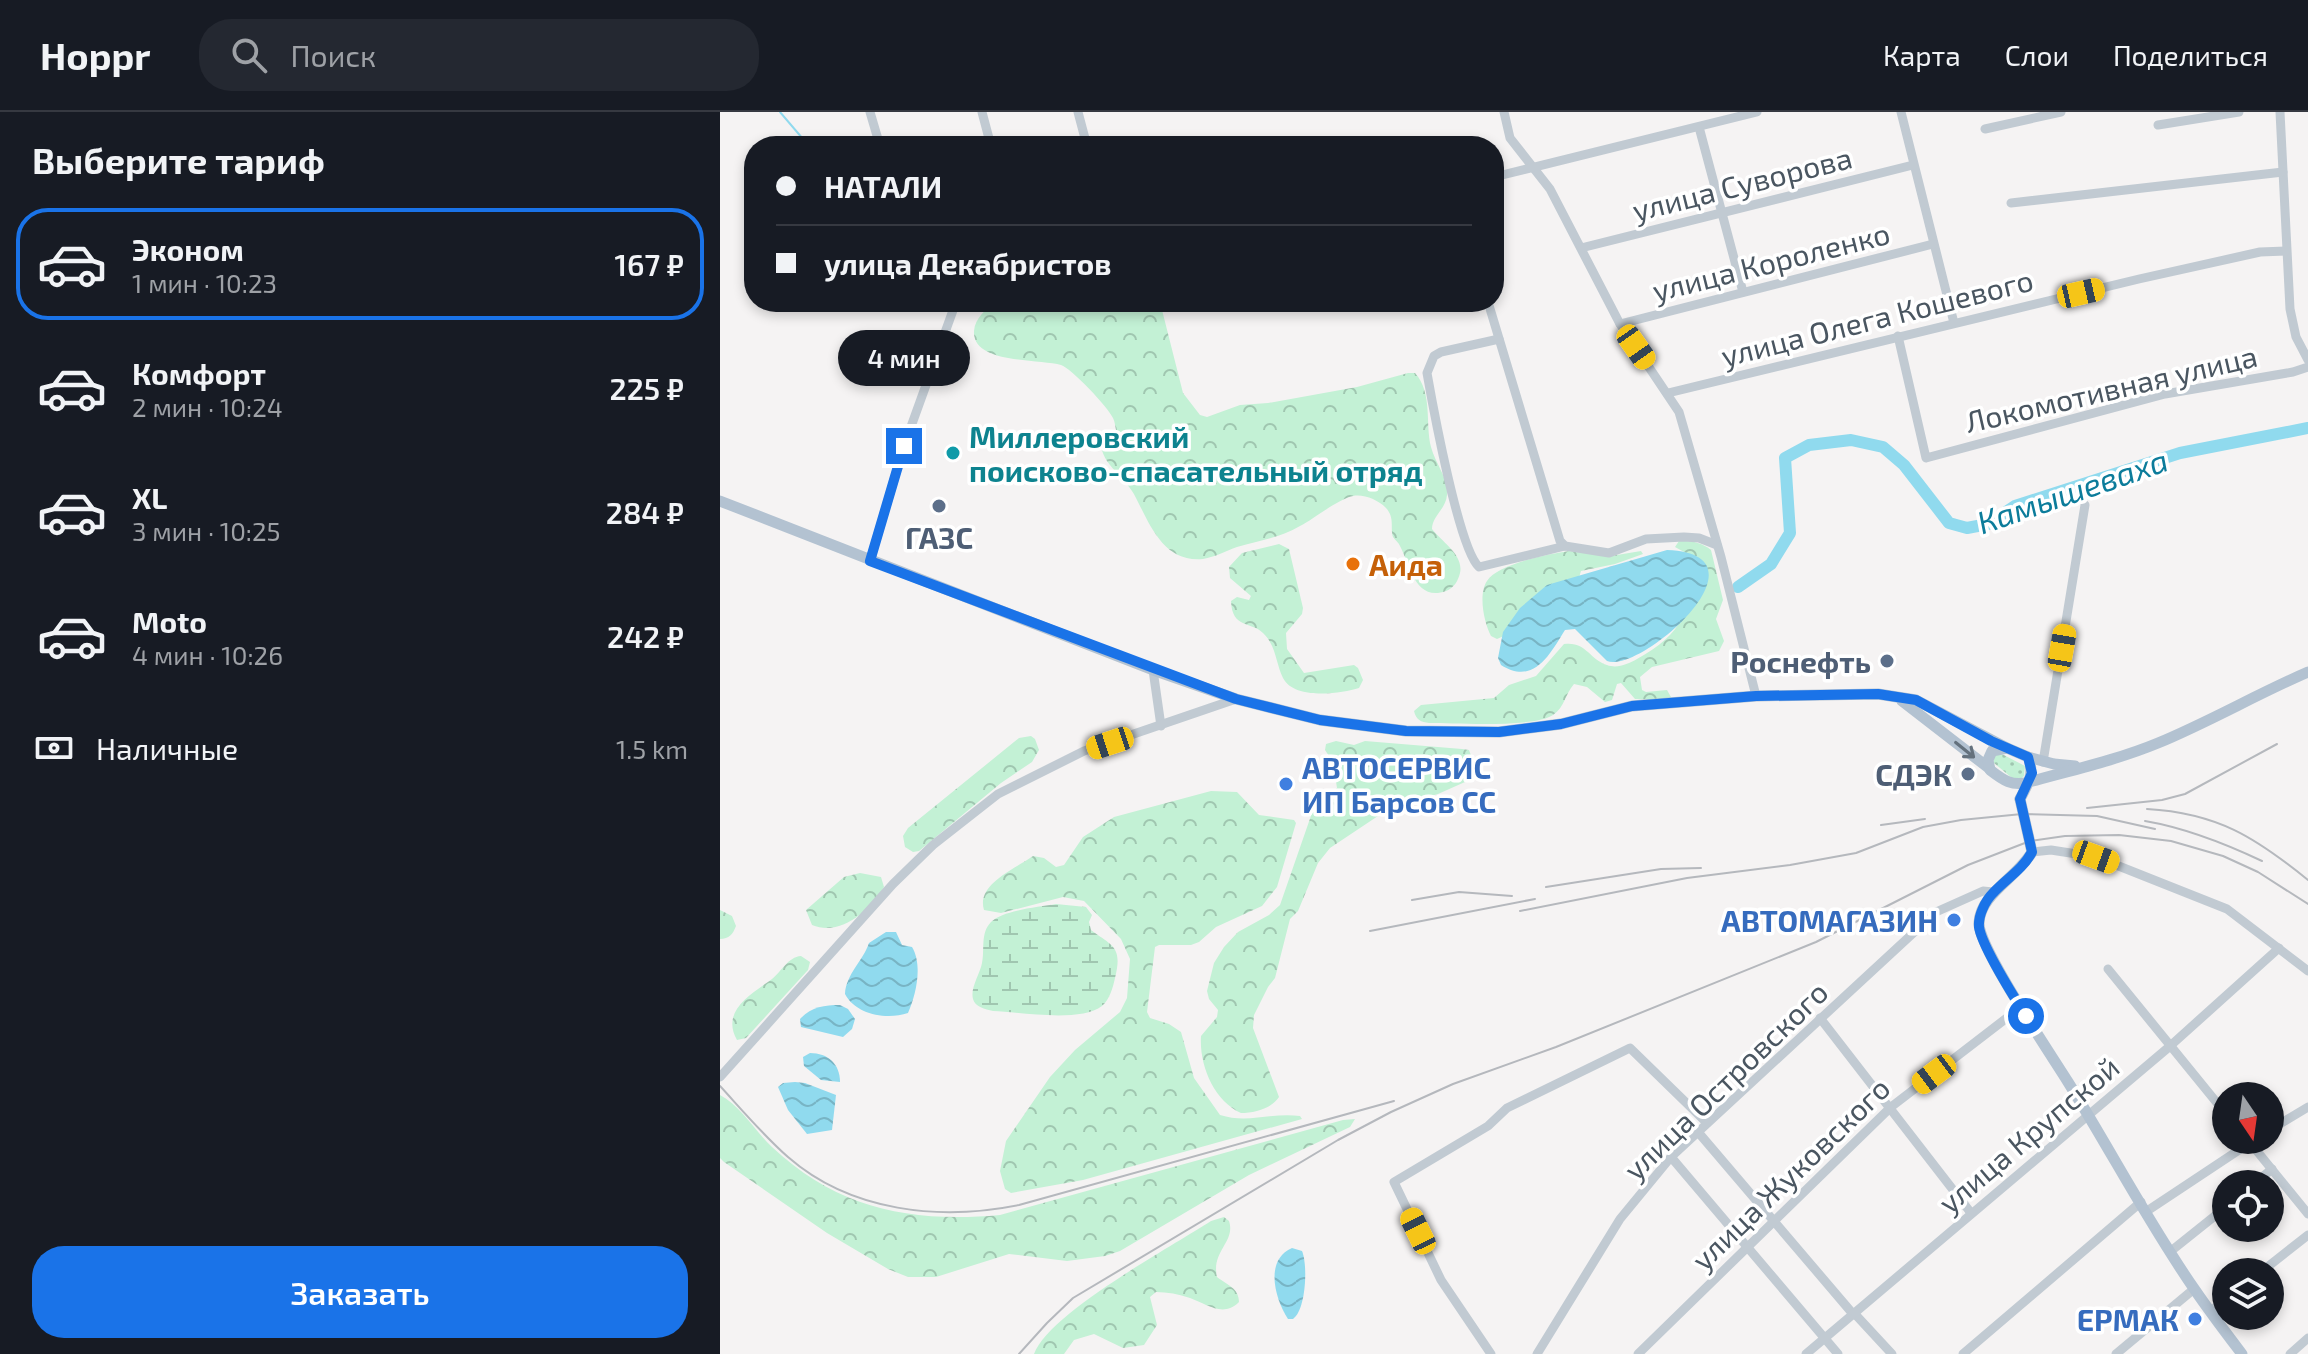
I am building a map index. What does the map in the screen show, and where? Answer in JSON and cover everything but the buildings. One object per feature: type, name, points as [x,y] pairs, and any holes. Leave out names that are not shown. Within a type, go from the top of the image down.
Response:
[{"type":"main road","points":[[721,504],[1153,670],[1236,699],[1320,720],[1436,733],[1526,729],[1561,724],[1632,706],[1756,696],[1852,693],[1916,700],[2028,757],[2067,766],[2087,765]]},
{"type":"main road","points":[[2003,780],[2016,784],[2029,782],[2155,745],[2308,672]]},
{"type":"main road","points":[[1895,697],[1915,709],[2003,780],[2020,799],[2032,852],[2024,866],[1993,892],[1983,907],[1979,925],[1984,941],[2021,1007],[2194,1289],[2242,1354]]},
{"type":"main road","points":[[1990,770],[1989,754],[2007,748]]},
{"type":"main road","points":[[2020,799],[2032,773],[2028,757]]},
{"type":"street","points":[[870,112],[877,136]]},
{"type":"street","points":[[982,112],[988,136]]},
{"type":"street","points":[[1078,112],[1084,136]]},
{"type":"street","points":[[1504,112],[1510,138],[1535,167],[1620,324],[1679,412],[1756,696]]},
{"type":"street","points":[[1504,175],[1757,112]]},
{"type":"street","points":[[1901,112],[1954,323]]},
{"type":"street","points":[[1985,129],[2061,112]]},
{"type":"street","points":[[2158,125],[2202,115],[2239,112]]},
{"type":"street","points":[[2280,112],[2291,323],[2308,360]]},
{"type":"street","points":[[1699,127],[1743,292]]},
{"type":"street","name":"улица Суворова","points":[[1581,248],[1913,165]]},
{"type":"street","points":[[2011,203],[2283,172]]},
{"type":"street","name":"улица Короленко","points":[[1620,324],[1933,244]]},
{"type":"street","name":"улица Олега Кошевого","points":[[1668,393],[2245,256],[2286,251]]},
{"type":"street","points":[[870,561],[904,446],[952,312]]},
{"type":"street","points":[[1491,312],[1556,533],[1565,546]]},
{"type":"street","name":"Локомотивная улица","points":[[1898,336],[1926,458],[2165,394],[2308,367]]},
{"type":"street","points":[[1499,339],[1441,352],[1434,356],[1427,373],[1456,512],[1472,558],[1479,567],[1565,546],[1609,553],[1646,539],[1673,537],[1699,538],[1717,545]]},
{"type":"street","points":[[2043,762],[2085,505]]},
{"type":"street","points":[[1153,670],[1161,726]]},
{"type":"street","points":[[720,1077],[893,884],[933,845],[998,794],[1084,751],[1236,699]]},
{"type":"street","points":[[2032,852],[2051,850],[2096,857],[2227,909],[2308,971]]},
{"type":"street","name":"улица Островского","points":[[1537,1354],[1620,1219],[1671,1157],[1936,912],[1983,891],[1993,892]]},
{"type":"street","name":"улица Крупской","points":[[1806,1354],[2169,1047],[2279,948]]},
{"type":"street","points":[[2108,969],[2212,1098]]},
{"type":"street","name":"улица Жуковского","points":[[1638,1354],[1891,1107],[2021,1007]]},
{"type":"street","points":[[1820,1018],[1971,1213]]},
{"type":"street","points":[[1491,1354],[1441,1280],[1394,1182],[1488,1126],[1507,1108],[1630,1048],[1707,1123]]},
{"type":"street","points":[[2284,1122],[2308,1107]]},
{"type":"street","points":[[1698,1132],[1892,1354]]},
{"type":"street","points":[[1963,1354],[2144,1207],[2230,1154]]},
{"type":"street","points":[[2261,1154],[2308,1214]]},
{"type":"street","points":[[1671,1157],[1838,1354]]},
{"type":"street","points":[[2171,1251],[2212,1218]]},
{"type":"street","points":[[2279,1258],[2308,1235]]},
{"type":"street","points":[[2116,1354],[2194,1289]]},
{"type":"street","points":[[2290,1354],[2308,1338]]},
{"type":"green space","points":[[984,312],[1163,312],[1183,393],[1200,415],[1207,417],[1240,405],[1357,387],[1415,373],[1421,381],[1426,399],[1431,447],[1447,489],[1446,500],[1432,529],[1459,560],[1457,581],[1449,590],[1436,593],[1420,587],[1393,537],[1389,512],[1379,502],[1362,496],[1340,501],[1300,526],[1277,536],[1203,559],[1178,555],[1160,540],[1132,490],[1108,463],[1101,447],[1101,438],[1116,430],[1115,422],[1089,388],[1061,365],[1009,358],[984,349],[976,342],[976,322]]},
{"type":"green space","points":[[1679,541],[1696,542],[1711,550],[1723,600],[1716,619],[1724,641],[1719,651],[1652,667],[1640,677],[1642,690],[1667,690],[1671,697],[1668,700],[1635,699],[1621,683],[1617,684],[1612,700],[1605,702],[1587,687],[1574,684],[1557,712],[1529,722],[1426,723],[1416,717],[1414,711],[1421,705],[1494,698],[1509,685],[1536,676],[1564,644],[1577,645],[1601,662],[1615,666],[1630,663],[1653,650],[1675,630],[1691,592],[1695,558],[1675,547]]},
{"type":"green space","points":[[1279,544],[1289,549],[1303,608],[1302,614],[1286,633],[1287,649],[1304,673],[1354,665],[1363,680],[1359,688],[1318,694],[1297,690],[1283,678],[1267,638],[1235,616],[1231,601],[1237,597],[1249,600],[1251,596],[1230,578],[1229,567],[1242,553]]},
{"type":"green space","points":[[1569,551],[1611,556],[1641,551],[1643,554],[1581,571],[1577,584],[1506,635],[1497,639],[1491,636],[1483,608],[1487,581],[1512,565]]},
{"type":"green space","points":[[1031,736],[1039,750],[1032,762],[1001,783],[919,851],[913,852],[905,847],[903,836],[908,828],[1019,738]]},
{"type":"green space","points":[[1336,741],[1354,745],[1365,741],[1469,750],[1475,766],[1474,778],[1438,794],[1390,808],[1330,848],[1318,863],[1298,911],[1290,919],[1275,978],[1254,1015],[1253,1028],[1279,1097],[1262,1110],[1241,1113],[1216,1091],[1203,1059],[1201,1036],[1217,1017],[1218,1010],[1207,991],[1214,963],[1238,932],[1269,915],[1280,905],[1313,810],[1318,801],[1337,788],[1333,762],[1325,750],[1326,744]]},
{"type":"green space","points":[[2000,753],[2025,766],[2021,779],[2012,778],[1994,763],[1994,755]]},
{"type":"green space","points":[[1211,791],[1237,792],[1259,815],[1294,820],[1296,823],[1277,887],[1262,906],[1216,927],[1199,942],[1155,947],[1147,1012],[1150,1018],[1181,1032],[1194,1078],[1220,1115],[1240,1118],[1290,1115],[1302,1119],[1083,1180],[1011,1193],[1005,1189],[1000,1171],[1006,1141],[1050,1077],[1075,1050],[1120,1012],[1127,998],[1130,959],[1121,939],[1084,901],[1063,897],[1001,913],[984,910],[986,892],[999,878],[1033,856],[1044,858],[1056,867],[1064,865],[1083,837],[1114,817]]},
{"type":"green space","points":[[860,873],[881,877],[884,887],[871,904],[844,924],[823,928],[812,925],[806,910],[844,877]]},
{"type":"green space","points":[[1056,904],[1086,907],[1092,915],[1089,922],[1091,930],[1114,948],[1117,967],[1111,993],[1105,1003],[1092,1011],[1065,1015],[993,1011],[978,1006],[973,999],[973,990],[982,963],[984,936],[991,922],[1022,910]]},
{"type":"green space","points":[[720,910],[732,916],[736,926],[730,936],[720,939]]},
{"type":"green space","points":[[801,956],[810,962],[808,970],[746,1038],[737,1040],[733,1020],[741,1004],[789,962]]},
{"type":"green space","points":[[720,1095],[741,1112],[772,1147],[823,1185],[877,1207],[936,1216],[1000,1215],[1355,1119],[1350,1127],[1249,1175],[1120,1251],[1067,1261],[1009,1254],[936,1277],[908,1277],[888,1269],[827,1233],[724,1162],[720,1158]]},
{"type":"green space","points":[[1224,1217],[1229,1221],[1229,1235],[1216,1268],[1217,1277],[1237,1293],[1239,1302],[1233,1307],[1215,1308],[1182,1295],[1156,1292],[1150,1297],[1157,1325],[1144,1345],[1123,1348],[1094,1334],[1074,1340],[1064,1354],[1034,1354],[1044,1338],[1086,1301],[1211,1221]]},
{"type":"water","points":[[1667,550],[1697,556],[1708,571],[1705,590],[1691,612],[1670,633],[1646,650],[1624,660],[1607,661],[1575,629],[1565,630],[1547,657],[1532,669],[1513,671],[1501,665],[1498,658],[1503,632],[1520,608],[1547,585]]},
{"type":"water","points":[[886,932],[896,932],[902,945],[912,947],[917,962],[916,989],[911,1006],[908,1013],[900,1015],[882,1016],[864,1011],[845,994],[848,980],[869,943]]},
{"type":"water","points":[[840,1005],[848,1009],[855,1019],[852,1029],[843,1037],[801,1027],[800,1019],[813,1009]]},
{"type":"water","points":[[810,1053],[832,1061],[838,1070],[840,1082],[821,1080],[804,1066],[803,1057]]},
{"type":"water","points":[[795,1082],[836,1095],[832,1130],[807,1134],[788,1110],[778,1087],[783,1083]]},
{"type":"water","points":[[1292,1248],[1302,1251],[1305,1287],[1301,1307],[1293,1319],[1288,1319],[1276,1291],[1275,1270],[1283,1254]]},
{"type":"waterway","points":[[780,112],[800,136]]},
{"type":"waterway","name":"Камышеваха","points":[[1738,587],[1771,564],[1790,533],[1785,458],[1809,445],[1851,440],[1883,447],[1904,465],[1949,523],[1967,528],[1988,524],[2015,506],[2180,453],[2308,428]]},
{"type":"railway","points":[[2087,808],[2162,800],[2185,794],[2277,744]]},
{"type":"railway","points":[[2147,809],[2194,816],[2234,830],[2270,851],[2308,880]]},
{"type":"railway","points":[[1520,911],[1687,878],[1856,853],[1923,827],[1961,820],[2022,814],[2097,816],[2155,829]]},
{"type":"railway","points":[[1881,825],[1925,819]]},
{"type":"railway","points":[[2145,821],[2205,837],[2262,861]]},
{"type":"railway","points":[[1019,1354],[1073,1298],[1338,1140],[1391,1112],[1453,1084],[1556,1047],[1816,942],[1968,865],[2030,841],[2065,836],[2119,835],[2171,841],[2223,856],[2258,872],[2308,904]]},
{"type":"railway","points":[[1546,887],[1661,869],[1701,868]]},
{"type":"railway","points":[[1412,900],[1459,892],[1512,896]]},
{"type":"railway","points":[[1370,931],[1535,899]]},
{"type":"railway","points":[[720,1086],[779,1149],[813,1176],[868,1201],[898,1208],[958,1212],[1019,1205],[1394,1101]]},
{"type":"place","name":"Миллеровский поисково-спасательный отряд","points":[[953,453]]},
{"type":"place","name":"ГАЗС","points":[[939,506]]},
{"type":"place","name":"Аида","points":[[1353,564]]},
{"type":"place","name":"Роснефть","points":[[1887,661]]},
{"type":"place","name":"СДЭК","points":[[1968,774]]},
{"type":"place","name":"АВТОСЕРВИС ИП Барсов СС","points":[[1286,784]]},
{"type":"place","name":"АВТОМАГАЗИН","points":[[1954,920]]},
{"type":"place","name":"ЕРМАК","points":[[2195,1319]]},
{"type":"route","points":[[904,446],[870,561],[1153,670],[1275,710],[1365,727],[1436,733],[1526,729],[1561,724],[1632,706],[1756,696],[1852,693],[1916,700],[1991,741],[2028,757],[2031,765],[2032,773],[2020,799],[2032,852],[2024,866],[1993,892],[1983,907],[1979,925],[1984,941],[2026,1016]]}]
